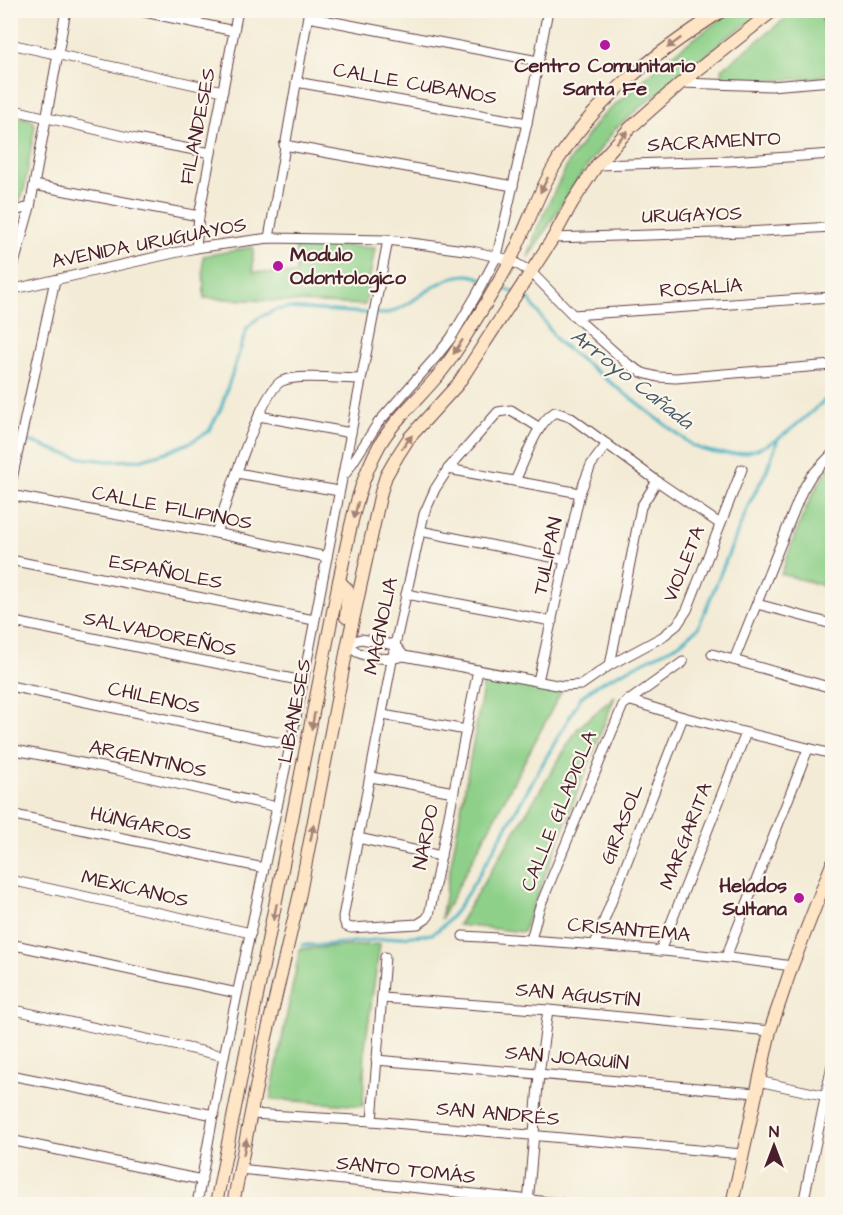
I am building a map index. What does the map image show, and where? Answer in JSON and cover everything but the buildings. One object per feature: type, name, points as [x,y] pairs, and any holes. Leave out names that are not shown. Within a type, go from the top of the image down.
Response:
[{"type":"main road","name":"LIBANESES","points":[[216,1204],[339,581],[361,489],[379,446],[392,427],[441,372],[483,296],[509,263],[553,170],[575,136],[604,100],[652,59],[723,10]]},
{"type":"main road","name":"LIBANESES","points":[[233,1204],[265,1042],[304,870],[348,643],[386,476],[409,438],[458,384],[553,238],[597,165],[630,128],[681,83],[772,11]]},
{"type":"main road","points":[[339,581],[346,585],[349,595],[342,634],[348,643]]},
{"type":"main road","points":[[319,690],[331,684],[340,645],[348,643]]},
{"type":"main road","points":[[732,1204],[770,1031],[792,966],[832,864]]},
{"type":"street","points":[[10,278],[30,207],[66,10]]},
{"type":"street","points":[[135,10],[234,31]]},
{"type":"street","name":"FILANDESES","points":[[196,248],[199,216],[238,10]]},
{"type":"street","points":[[342,480],[378,423],[436,357],[483,296],[488,273],[497,256],[513,186],[548,10]]},
{"type":"street","points":[[829,10],[832,25]]},
{"type":"street","points":[[269,238],[308,14],[538,61]]},
{"type":"street","points":[[10,44],[223,91]]},
{"type":"street","points":[[681,83],[706,86],[771,86],[832,81]]},
{"type":"street","name":"CALLE CUBANOS","points":[[296,82],[527,123]]},
{"type":"street","points":[[10,109],[136,139],[211,153]]},
{"type":"street","points":[[284,145],[513,186]]},
{"type":"street","name":"SACRAMENTO","points":[[597,165],[729,161],[832,153]]},
{"type":"street","points":[[34,185],[199,216]]},
{"type":"street","points":[[10,212],[30,207]]},
{"type":"street","name":"URUGAYOS","points":[[553,238],[746,232],[832,226]]},
{"type":"street","name":"AVENIDA URUGUAYOS","points":[[10,290],[196,248],[269,238],[388,240],[497,256],[529,275],[628,364],[650,375],[676,378],[832,366]]},
{"type":"street","name":"LIBANESES","points":[[197,1204],[224,1056],[303,681],[388,240]]},
{"type":"street","points":[[10,488],[55,280]]},
{"type":"street","name":"ROSALÍA","points":[[573,315],[832,297]]},
{"type":"street","points":[[216,533],[259,416],[272,388],[281,381],[295,378],[360,379]]},
{"type":"street","name":"MAGNOLIA","points":[[343,917],[392,659],[429,500],[448,469],[498,412],[511,410],[540,428]]},
{"type":"street","points":[[515,481],[540,428],[555,412],[570,417],[720,524]]},
{"type":"street","points":[[259,416],[351,433]]},
{"type":"street","name":"TULIPAN","points":[[538,681],[580,493],[591,465],[608,444]]},
{"type":"street","points":[[734,660],[802,491],[811,476],[832,454]]},
{"type":"street","points":[[448,469],[580,493]]},
{"type":"street","name":"VIOLETA","points":[[538,681],[572,687],[587,681],[610,665],[662,637],[676,625],[687,610],[742,469]]},
{"type":"street","points":[[237,473],[339,491]]},
{"type":"street","points":[[610,665],[641,507],[657,481]]},
{"type":"street","name":"CALLE FILIPINOS","points":[[10,495],[327,556]]},
{"type":"street","points":[[420,531],[566,560]]},
{"type":"street","name":"ESPAÑOLES","points":[[10,560],[314,620]]},
{"type":"street","points":[[406,594],[552,621]]},
{"type":"street","points":[[757,604],[832,624]]},
{"type":"street","name":"SALVADOREÑOS","points":[[10,621],[303,681]]},
{"type":"street","points":[[404,656],[395,645],[361,639],[348,643],[357,653],[392,659],[404,656],[538,681]]},
{"type":"street","points":[[712,654],[832,688]]},
{"type":"street","points":[[628,700],[683,662]]},
{"type":"street","name":"NARDO","points":[[343,917],[346,926],[351,928],[412,924],[426,920],[478,670]]},
{"type":"street","name":"CHILENOS","points":[[10,686],[290,745]]},
{"type":"street","points":[[628,700],[684,717],[832,754]]},
{"type":"street","name":"CALLE GLADIOLA","points":[[531,940],[539,909],[615,719],[628,700]]},
{"type":"street","points":[[383,715],[466,730]]},
{"type":"street","name":"GIRASOL","points":[[595,944],[684,717]]},
{"type":"street","name":"MARGARITA","points":[[660,951],[746,733]]},
{"type":"street","name":"ARGENTINOS","points":[[10,749],[117,770],[277,807]]},
{"type":"street","points":[[726,957],[808,749]]},
{"type":"street","points":[[371,777],[454,792]]},
{"type":"street","name":"HÚNGAROS","points":[[10,814],[264,868]]},
{"type":"street","points":[[358,838],[441,856]]},
{"type":"street","name":"MEXICANOS","points":[[10,880],[251,933]]},
{"type":"street","name":"CRISANTEMA","points":[[462,936],[595,944],[792,966]]},
{"type":"street","points":[[10,944],[237,993]]},
{"type":"street","points":[[372,1121],[385,957]]},
{"type":"street","name":"SAN AGUSTÍN","points":[[382,998],[548,1010],[770,1031]]},
{"type":"street","points":[[10,1009],[224,1056]]},
{"type":"street","points":[[528,1203],[539,1074],[548,1010]]},
{"type":"street","name":"SAN JOAQUÍN","points":[[376,1060],[539,1074],[757,1087],[830,1099]]},
{"type":"street","points":[[803,1204],[830,1099],[832,1065]]},
{"type":"street","points":[[10,1075],[214,1116]]},
{"type":"street","name":"SAN ANDRÉS","points":[[251,1114],[372,1121],[742,1154]]},
{"type":"street","points":[[10,1140],[202,1180]]},
{"type":"street","name":"SANTO TOMÁS","points":[[240,1169],[528,1203],[568,1204]]},
{"type":"green space","points":[[732,11],[755,11],[756,15],[753,20],[727,37],[691,69],[615,129],[578,179],[528,258],[536,231],[570,160],[599,119],[673,54]]},
{"type":"green space","points":[[795,11],[820,11],[832,60],[831,72],[817,78],[732,82],[724,80],[722,69]]},
{"type":"green space","points":[[11,114],[32,120],[35,125],[24,191],[18,204],[11,206]]},
{"type":"green space","points":[[294,243],[375,248],[365,305],[204,298],[203,256],[253,247],[253,272],[296,274]]},
{"type":"green space","points":[[832,464],[832,588],[781,574],[815,489]]},
{"type":"green space","points":[[485,677],[561,692],[441,919]]},
{"type":"green space","points":[[615,696],[523,932],[458,925],[578,728]]},
{"type":"green space","points":[[380,944],[365,1046],[363,1106],[270,1099],[300,949]]},
{"type":"waterway","name":"Arroyo Cañada","points":[[10,440],[33,442],[62,453],[108,461],[139,460],[170,451],[209,431],[221,408],[247,328],[258,318],[275,310],[287,308],[384,314],[406,305],[436,285],[457,276],[471,275],[494,284]]},
{"type":"waterway","name":"Arroyo Cañada","points":[[500,287],[514,292]]},
{"type":"waterway","name":"Arroyo Cañada","points":[[520,295],[529,299],[558,342],[693,446],[715,453],[734,454],[752,451],[769,444],[785,434],[832,394]]},
{"type":"waterway","points":[[302,945],[324,945],[432,934],[443,926],[456,911],[476,880],[581,697],[598,684],[679,644],[698,628],[750,502],[767,470],[778,439]]},
{"type":"place","name":"Centro Comunitario Santa Fe","points":[[605,45]]},
{"type":"place","name":"Modulo Odontologico","points":[[278,266]]},
{"type":"place","name":"Helados Sultana","points":[[799,898]]}]
